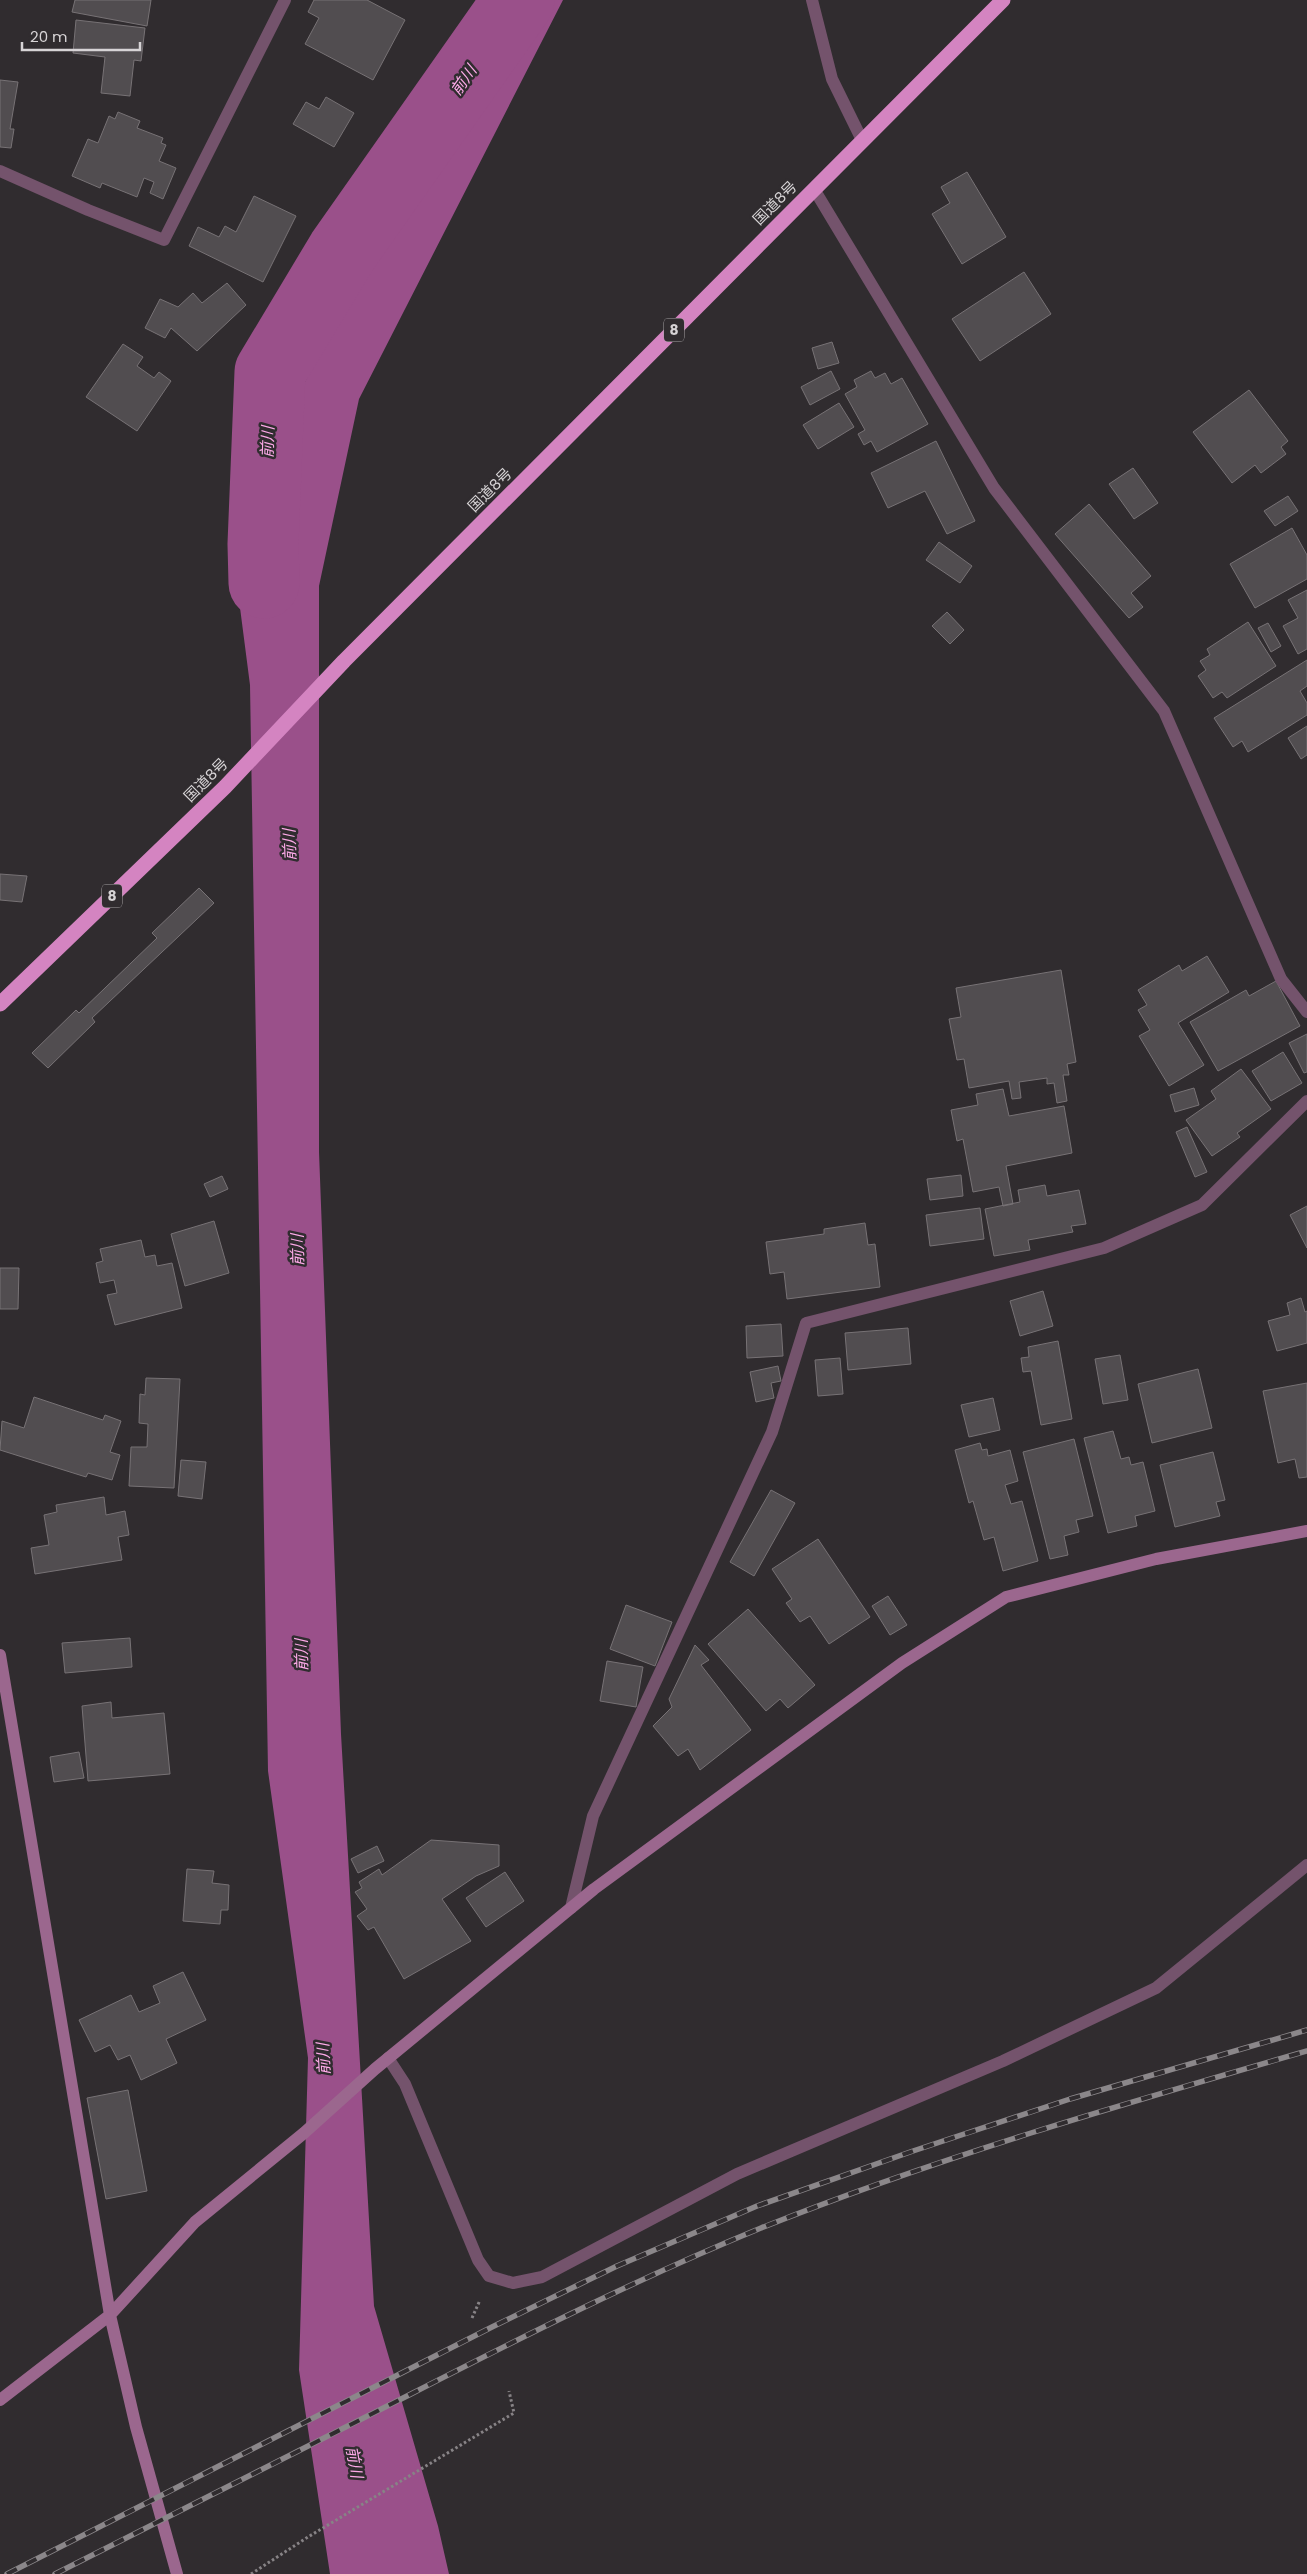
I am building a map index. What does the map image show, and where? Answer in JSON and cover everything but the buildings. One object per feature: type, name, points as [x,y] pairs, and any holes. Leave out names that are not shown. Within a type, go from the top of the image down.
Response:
[{"type":"highway","name":"国道8号","points":[[0,1004],[225,787],[344,661],[1003,0]]},
{"type":"street","points":[[0,171],[88,210],[164,240],[285,0]]},
{"type":"street","points":[[812,0],[832,79],[862,140]]},
{"type":"street","points":[[814,190],[994,488],[1164,711],[1281,979],[1307,1012]]},
{"type":"street","points":[[571,1908],[592,1816],[772,1432],[806,1323],[1104,1248],[1202,1205],[1307,1101]]},
{"type":"street","points":[[0,2400],[110,2315],[195,2222],[304,2133],[375,2068],[571,1908],[768,1760],[902,1663],[1006,1597],[1156,1559],[1307,1531]]},
{"type":"street","points":[[0,1655],[110,2315],[136,2427],[177,2574]]},
{"type":"street","points":[[388,2058],[405,2084],[478,2260],[489,2276],[512,2283],[542,2277],[737,2174],[1003,2061],[1156,1988],[1307,1866]]},
{"type":"path","points":[[251,2574],[308,2536],[450,2453],[514,2413],[509,2391]]},
{"type":"water","points":[[494,0],[563,0],[359,399],[319,586],[319,1152],[341,1734],[374,2306],[438,2526],[449,2574],[330,2574],[299,2370],[308,2058],[268,1771],[250,685],[235,569],[299,394]]},
{"type":"waterway","name":"前川","points":[[264,583],[263,544],[270,372],[342,252],[519,0]]},
{"type":"railway","points":[[7,2574],[492,2327],[617,2266],[757,2206],[913,2151],[1070,2099],[1307,2030]]},
{"type":"railway","points":[[55,2574],[539,2329],[672,2266],[761,2228],[828,2202],[963,2155],[1100,2112],[1307,2051]]}]
